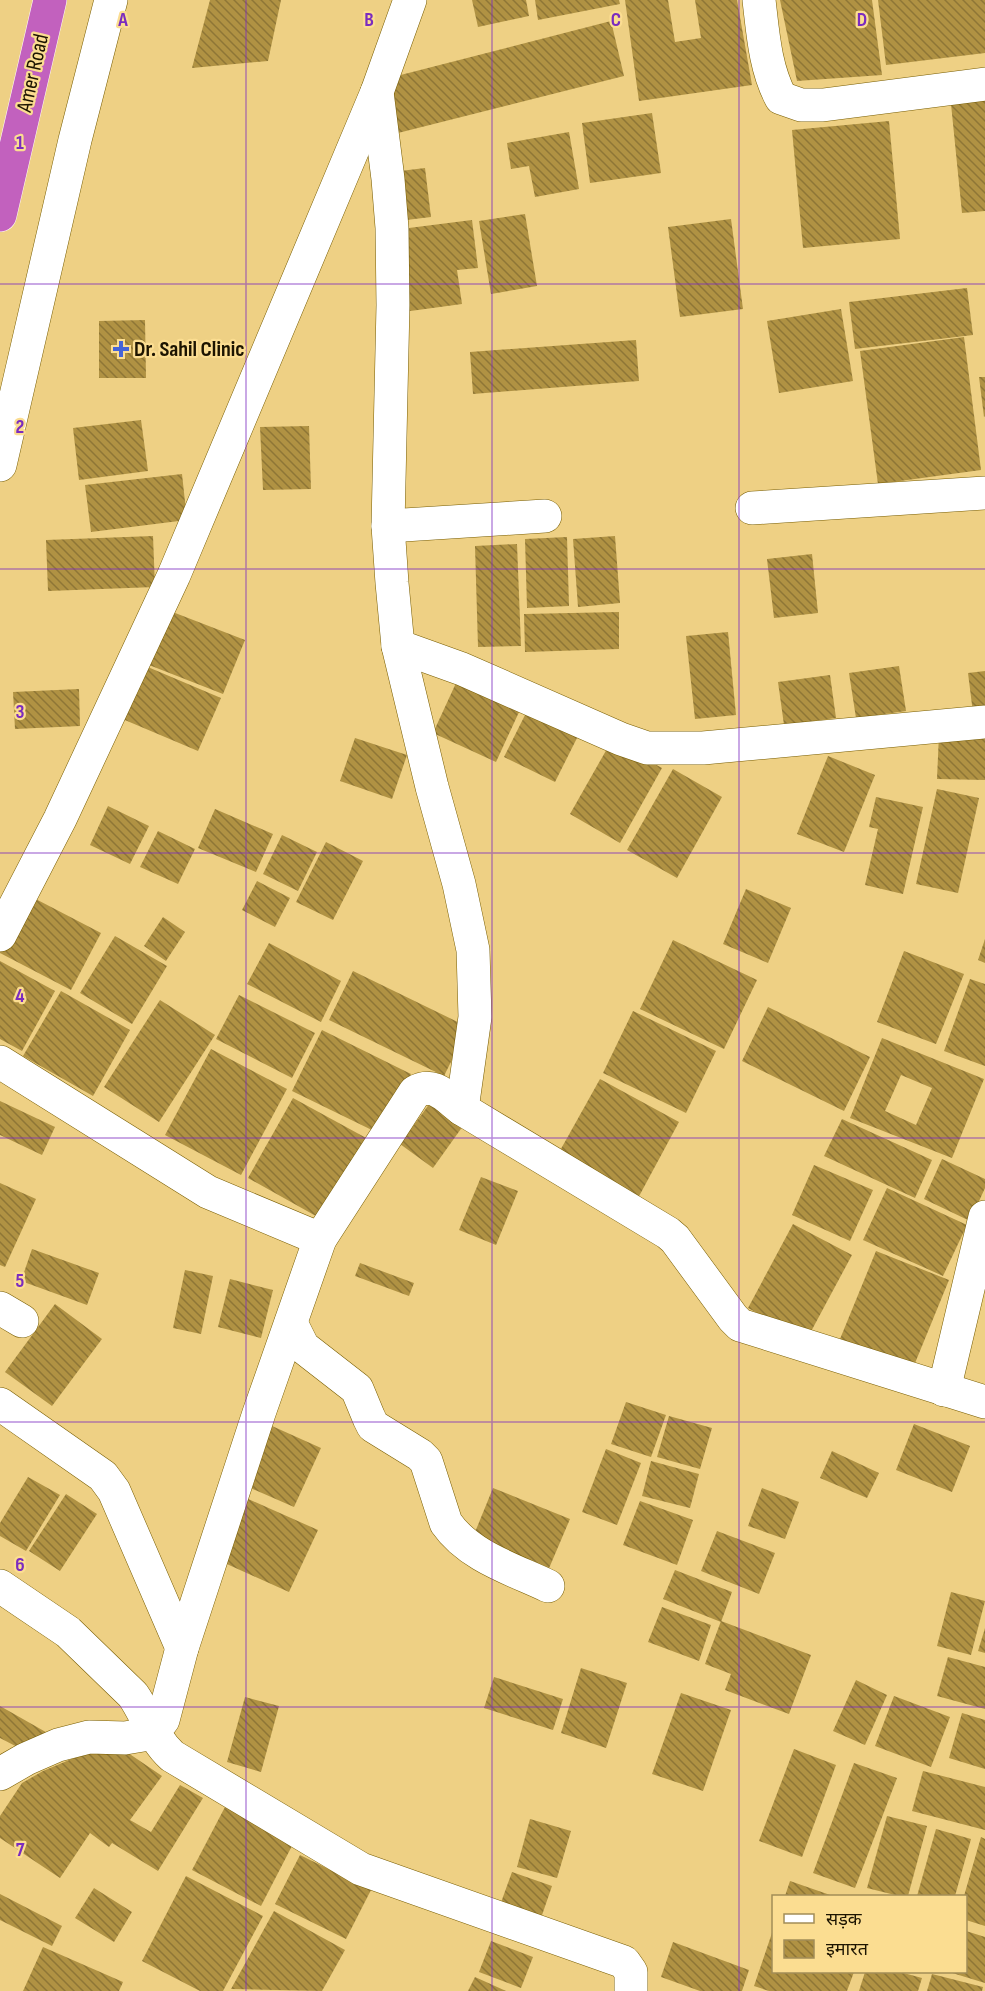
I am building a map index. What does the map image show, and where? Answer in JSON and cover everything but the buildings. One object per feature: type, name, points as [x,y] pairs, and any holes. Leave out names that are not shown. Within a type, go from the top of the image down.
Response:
[{"type":"highway","name":"Amer Road","points":[[0,215],[50,0]]},
{"type":"street","points":[[0,465],[75,140],[111,0]]},
{"type":"street","points":[[0,935],[60,819],[174,575],[377,92],[410,0]]},
{"type":"street","points":[[759,0],[765,52],[773,82],[781,98],[801,105],[823,105],[985,84]]},
{"type":"street","points":[[377,92],[392,228],[393,304],[388,526],[398,646],[432,787],[459,884],[473,950],[475,1017],[462,1108]]},
{"type":"street","points":[[752,508],[985,493]]},
{"type":"street","points":[[388,526],[545,516]]},
{"type":"street","points":[[398,646],[462,669],[621,739],[647,747],[675,749],[736,746],[985,722]]},
{"type":"street","points":[[0,1062],[208,1192],[320,1239]]},
{"type":"street","points":[[0,1774],[58,1745],[89,1737],[125,1738],[152,1731],[160,1725],[165,1716],[183,1648],[320,1239],[415,1092],[423,1087],[432,1087],[462,1108],[668,1233],[675,1239],[740,1325],[985,1402]]},
{"type":"street","points":[[944,1390],[985,1217]]},
{"type":"street","points":[[291,1323],[303,1347],[357,1389],[374,1426],[426,1461],[446,1523],[463,1543],[548,1586]]},
{"type":"street","points":[[0,1404],[103,1476],[114,1491],[183,1648]]},
{"type":"street","points":[[0,1586],[80,1642],[133,1695],[152,1731],[172,1756],[361,1869],[624,1962],[631,1972],[631,1991]]},
{"type":"place","name":"Dr. Sahil Clinic","points":[[121,349]]}]
